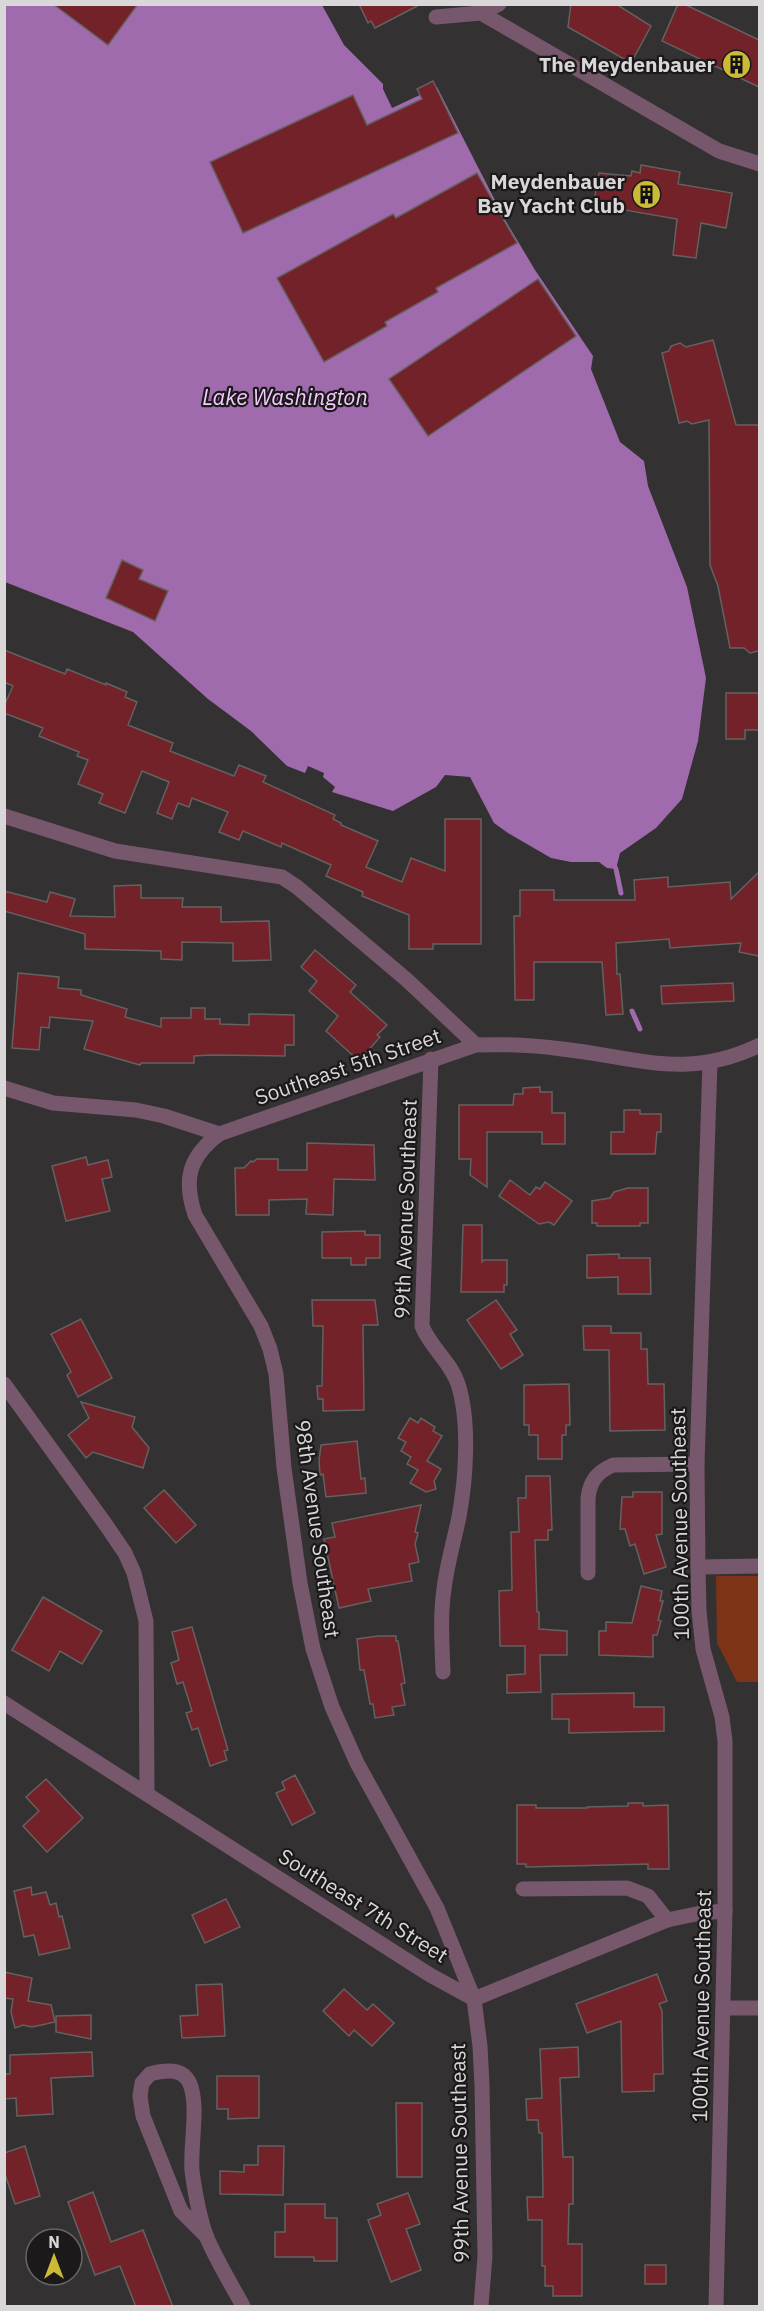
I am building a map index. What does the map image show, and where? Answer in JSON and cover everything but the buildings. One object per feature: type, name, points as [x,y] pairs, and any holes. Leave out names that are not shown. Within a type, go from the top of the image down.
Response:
[{"type":"street","points":[[436,17],[481,13],[499,4]]},
{"type":"street","points":[[481,13],[719,151],[759,164]]},
{"type":"street","points":[[4,816],[115,851],[282,877],[297,887],[407,980],[476,1045]]},
{"type":"street","name":"Southeast 5th Street","points":[[219,1134],[476,1045],[509,1044],[564,1049],[645,1063],[678,1065],[710,1062],[759,1045]]},
{"type":"street","name":"99th Avenue Southeast","points":[[431,1059],[422,1326],[458,1382],[464,1420],[464,1459],[459,1515],[447,1568],[441,1610],[443,1671]]},
{"type":"street","name":"100th Avenue Southeast","points":[[710,1062],[697,1464],[699,1611],[703,1649],[722,1717],[724,1741],[725,1911],[716,2307]]},
{"type":"street","points":[[4,1088],[53,1103],[136,1110],[164,1116],[219,1134]]},
{"type":"street","name":"98th Avenue Southeast","points":[[219,1134],[204,1145],[194,1161],[189,1182],[189,1197],[195,1215],[261,1326],[270,1349],[276,1374],[284,1468],[300,1583],[313,1649],[332,1707],[357,1763],[437,1908],[474,1999]]},
{"type":"street","points":[[4,1384],[106,1525],[125,1553],[134,1573],[146,1621],[147,1794]]},
{"type":"street","points":[[588,1573],[588,1498],[590,1486],[595,1477],[603,1469],[613,1465],[697,1464]]},
{"type":"street","points":[[698,1567],[759,1566]]},
{"type":"street","name":"Southeast 7th Street","points":[[4,1703],[430,1975],[474,1999]]},
{"type":"street","points":[[522,1889],[627,1888],[648,1896],[667,1920]]},
{"type":"street","points":[[474,1999],[667,1920],[725,1911]]},
{"type":"street","name":"99th Avenue Southeast","points":[[474,1999],[480,2046],[482,2096],[485,2256],[480,2307]]},
{"type":"street","points":[[723,2008],[759,2008]]},
{"type":"street","points":[[207,2237],[181,2211],[143,2116],[140,2096],[142,2083],[150,2074],[172,2070],[183,2075],[190,2083],[192,2168],[196,2198],[207,2237],[243,2307]]},
{"type":"shaded area","points":[[716,1576],[759,1576],[759,1682],[737,1682],[717,1643]]},
{"type":"water","name":"Lake Washington","points":[[4,5],[322,5],[344,45],[383,84],[392,108],[437,87],[504,218],[535,270],[593,356],[591,369],[620,442],[644,461],[648,486],[687,587],[706,678],[698,741],[682,799],[656,828],[620,853],[616,869],[607,868],[599,862],[571,862],[551,858],[508,833],[494,823],[470,777],[445,775],[436,787],[393,811],[332,792],[335,787],[323,777],[324,773],[308,766],[305,773],[287,766],[251,731],[208,699],[133,632],[5,582]]},
{"type":"waterway","points":[[613,863],[621,893]]},
{"type":"waterway","points":[[632,1011],[640,1029]]},
{"type":"place","name":"The Meydenbauer","points":[[736,65]]},
{"type":"place","name":"Meydenbauer Bay Yacht Club","points":[[646,194]]}]
